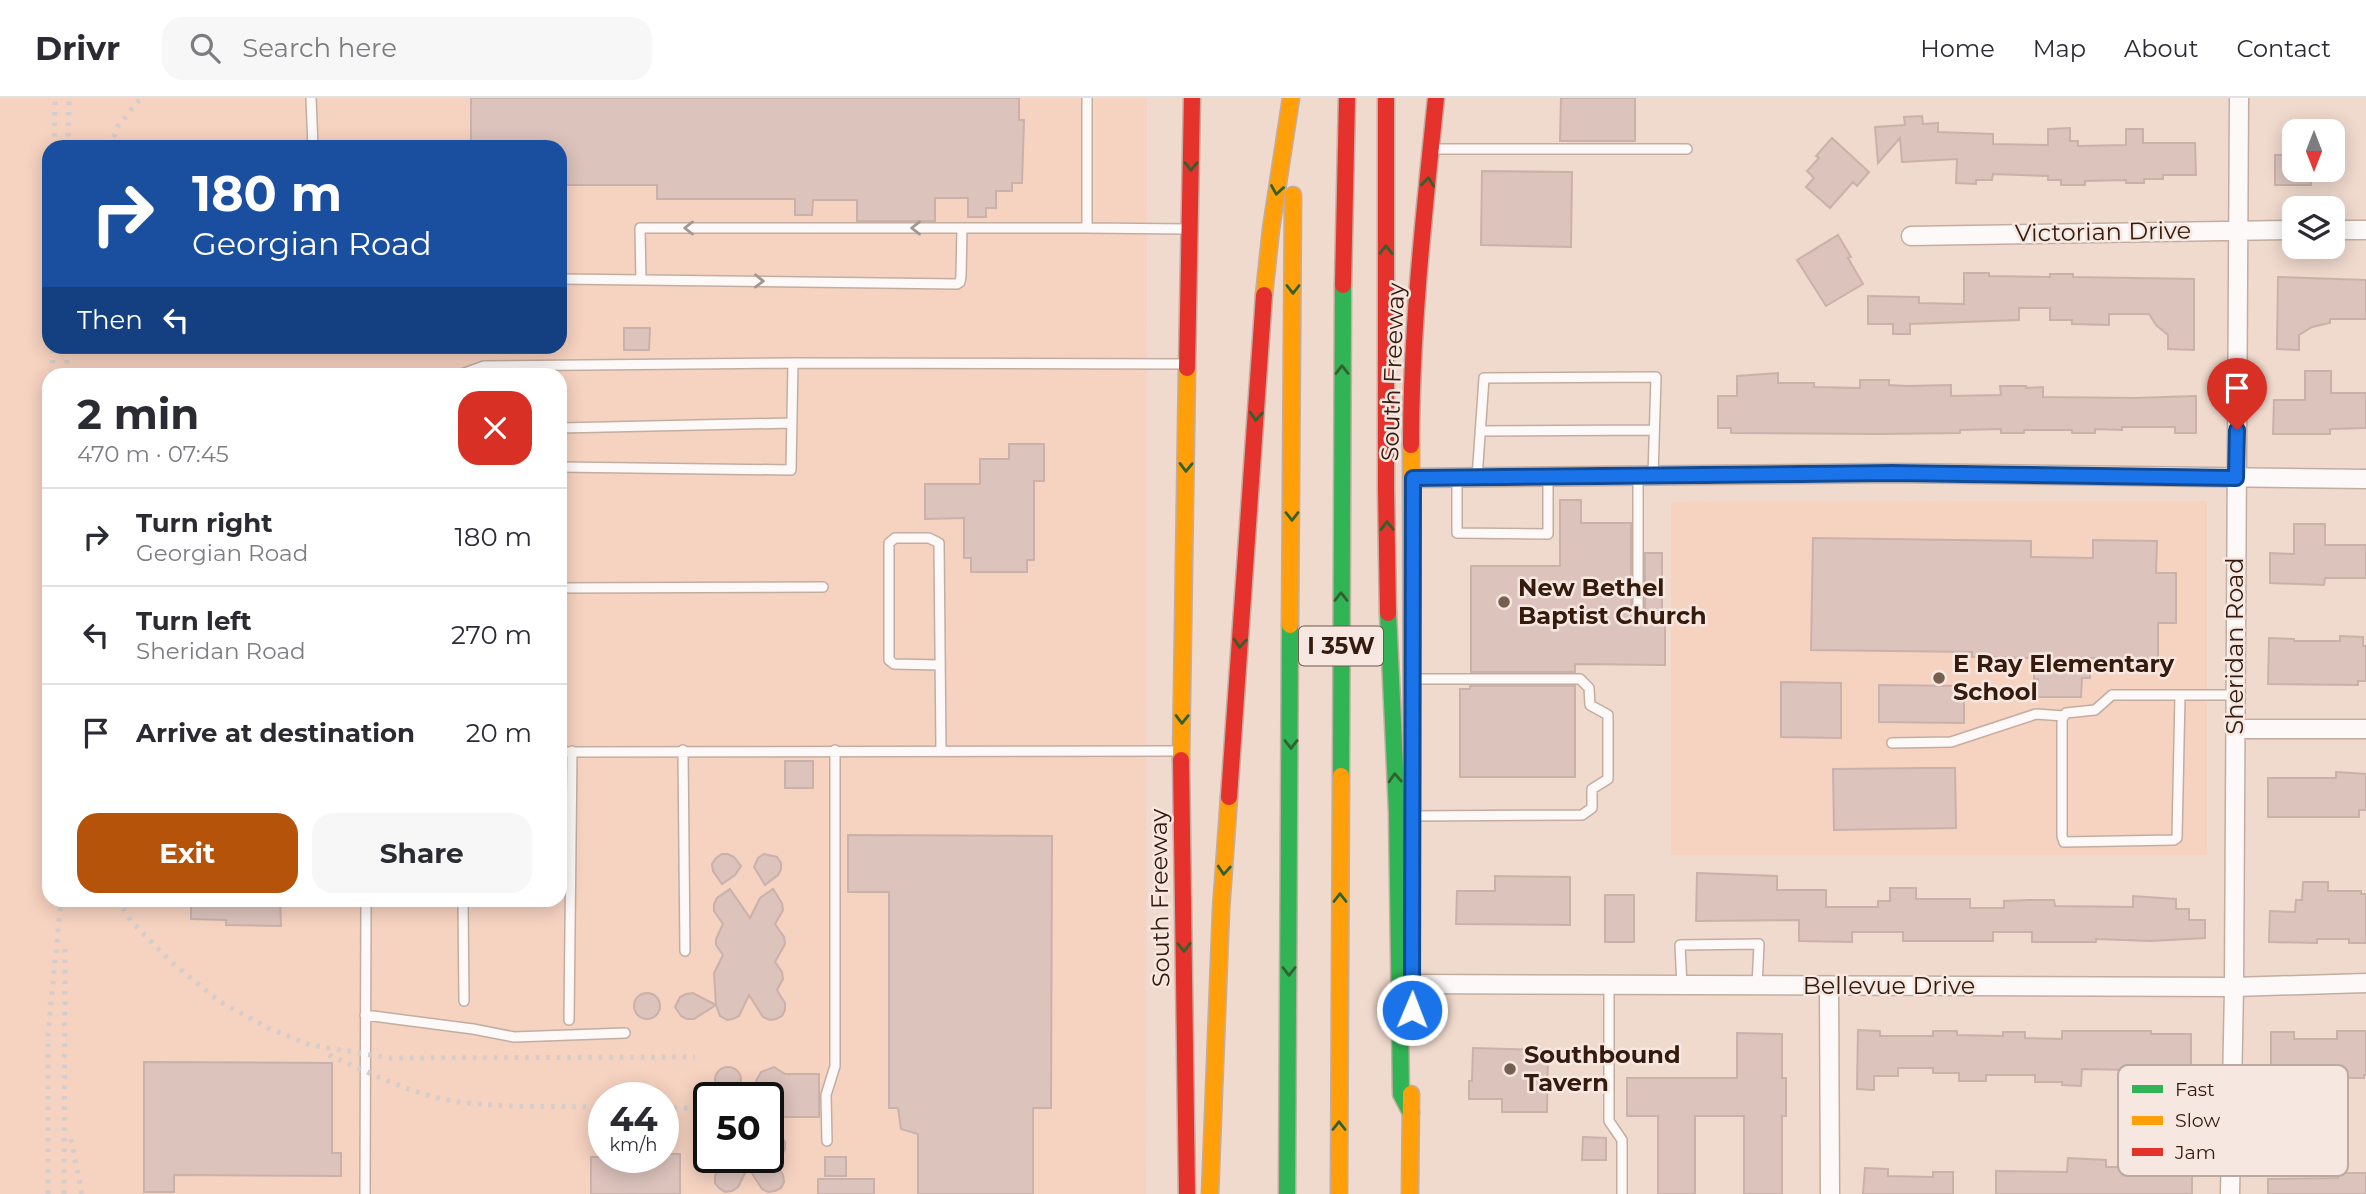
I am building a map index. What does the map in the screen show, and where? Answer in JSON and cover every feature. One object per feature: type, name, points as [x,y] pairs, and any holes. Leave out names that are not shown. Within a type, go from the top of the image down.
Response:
[{"type":"main road","name":"South Freeway","points":[[1187,1194],[1181,751],[1192,98]]},
{"type":"main road","points":[[1210,1194],[1221,910],[1264,298],[1270,229],[1292,98]]},
{"type":"main road","name":"I 35W","points":[[1287,1194],[1292,98]]},
{"type":"main road","name":"South Freeway","points":[[1339,1194],[1342,363],[1347,98]]},
{"type":"main road","points":[[1386,98],[1389,646],[1397,812],[1401,1094],[1411,1113]]},
{"type":"main road","name":"South Freeway","points":[[1410,1194],[1412,372],[1436,98]]},
{"type":"street","name":"Sheridan Road","points":[[2232,1065],[2239,98]]},
{"type":"street","name":"Victorian Drive","points":[[1911,236],[2282,230]]},
{"type":"street","points":[[2345,230],[2366,230]]},
{"type":"street","points":[[1413,478],[1892,473],[2366,479]]},
{"type":"street","points":[[2235,729],[2366,729]]},
{"type":"street","name":"Bellevue Drive","points":[[1412,984],[2234,987],[2366,984]]},
{"type":"street","points":[[1829,986],[1830,1194]]},
{"type":"street","name":"Sheridan Road","points":[[2230,1176],[2230,1194]]},
{"type":"lane","points":[[311,98],[313,140]]},
{"type":"lane","points":[[1087,98],[1087,228]]},
{"type":"lane","points":[[1431,149],[1687,149]]},
{"type":"lane","points":[[641,280],[640,228],[1190,229]]},
{"type":"lane","points":[[567,279],[957,284],[961,276],[962,229]]},
{"type":"lane","points":[[478,368],[793,363],[1188,364]]},
{"type":"lane","points":[[567,467],[791,470],[793,363]]},
{"type":"lane","points":[[1477,478],[1484,378],[1656,377],[1654,430],[1645,476],[1638,610]]},
{"type":"lane","points":[[567,428],[792,423]]},
{"type":"lane","points":[[1480,431],[1654,430]]},
{"type":"lane","points":[[1457,478],[1457,534],[1548,534],[1548,477]]},
{"type":"lane","points":[[940,665],[894,664],[889,660],[889,543],[895,538],[929,538],[939,543],[941,751]]},
{"type":"lane","points":[[567,588],[823,587]]},
{"type":"lane","points":[[1412,679],[1580,679],[1589,688],[1590,705],[1608,715],[1608,779],[1592,789],[1592,808],[1582,815],[1412,816]]},
{"type":"lane","points":[[1892,743],[1951,742],[2036,714],[2064,716],[2072,711],[2095,710],[2112,695],[2235,695]]},
{"type":"lane","points":[[2064,716],[2064,842],[2174,840],[2178,834],[2180,695]]},
{"type":"lane","points":[[683,750],[685,951]]},
{"type":"lane","points":[[827,1141],[826,1095],[835,1066],[835,750]]},
{"type":"lane","points":[[567,751],[1181,751]]},
{"type":"lane","points":[[569,1020],[572,751]]},
{"type":"lane","points":[[365,1194],[366,907]]},
{"type":"lane","points":[[463,907],[464,1001]]},
{"type":"lane","points":[[1682,986],[1680,944],[1759,944],[1757,986]]},
{"type":"lane","points":[[1609,986],[1609,1121],[1622,1140],[1622,1194]]},
{"type":"lane","points":[[365,1015],[514,1037],[625,1033]]},
{"type":"shaded area","points":[[0,98],[1147,98],[1146,1194],[0,1194]]},
{"type":"shaded area","name":"E Ray Elementary School","points":[[2207,501],[2207,855],[1671,855],[1671,502]]},
{"type":"building","points":[[471,98],[1019,98],[1019,120],[1024,120],[1022,183],[1012,183],[1012,191],[996,191],[996,208],[986,208],[986,217],[968,217],[968,198],[935,198],[935,221],[857,221],[857,200],[813,200],[812,215],[795,215],[795,199],[657,199],[657,185],[567,185],[567,140],[471,140]]},
{"type":"building","points":[[1561,98],[1635,98],[1635,141],[1560,141]]},
{"type":"building","points":[[1922,116],[1923,124],[1938,123],[1938,132],[1993,134],[1993,144],[2048,145],[2048,129],[2070,128],[2070,141],[2078,141],[2078,146],[2126,145],[2126,129],[2143,129],[2143,143],[2195,143],[2196,175],[2163,175],[2163,179],[2144,179],[2144,183],[2126,183],[2126,180],[2085,181],[2085,185],[2061,185],[2061,180],[2048,180],[2048,176],[1993,174],[1992,180],[1976,180],[1976,184],[1956,183],[1957,159],[1902,162],[1900,138],[1878,163],[1875,127],[1905,125],[1904,117]]},
{"type":"building","points":[[1832,138],[1869,172],[1857,186],[1853,182],[1830,208],[1806,187],[1814,178],[1807,171]]},
{"type":"building","points":[[2275,155],[2282,155],[2282,182],[2311,182],[2311,185],[2275,185]]},
{"type":"building","points":[[1482,171],[1572,172],[1571,247],[1481,245]]},
{"type":"building","points":[[1838,235],[1863,284],[1826,306],[1797,260]]},
{"type":"building","points":[[1964,273],[1989,273],[1989,276],[2050,277],[2050,274],[2073,274],[2073,277],[2194,279],[2194,350],[2168,349],[2168,335],[2156,325],[2149,314],[2109,314],[2109,325],[2072,324],[2072,320],[2050,320],[2050,308],[2019,308],[2019,320],[1910,324],[1910,334],[1893,334],[1893,324],[1868,324],[1868,296],[1919,297],[1919,303],[1964,304]]},
{"type":"building","points":[[2278,277],[2366,280],[2366,319],[2330,319],[2330,323],[2312,327],[2299,335],[2299,350],[2277,349]]},
{"type":"building","points":[[624,328],[650,328],[649,350],[624,350]]},
{"type":"building","points":[[2305,371],[2331,371],[2331,393],[2366,393],[2366,428],[2330,429],[2330,434],[2273,434],[2274,400],[2305,400]]},
{"type":"building","points":[[1778,373],[1778,383],[1814,383],[1814,387],[1860,388],[1860,380],[1889,380],[1889,385],[1907,386],[1951,385],[1951,396],[2001,395],[2000,386],[2026,386],[2043,387],[2043,397],[2196,396],[2196,433],[2175,433],[2175,427],[2095,429],[2095,433],[2024,430],[2024,433],[2001,433],[2001,429],[1960,430],[1960,433],[1880,434],[1731,433],[1731,428],[1718,428],[1718,396],[1737,396],[1737,376]]},
{"type":"building","points":[[1009,444],[1044,444],[1044,481],[1034,481],[1034,560],[1027,560],[1027,572],[971,572],[971,558],[964,558],[964,518],[925,519],[925,484],[980,484],[980,459],[1009,459]]},
{"type":"building","points":[[1560,500],[1581,500],[1581,523],[1631,523],[1631,610],[1635,616],[1641,616],[1645,611],[1645,553],[1662,553],[1665,665],[1575,664],[1575,672],[1471,672],[1471,566],[1560,566]]},
{"type":"building","points":[[2294,524],[2325,524],[2325,545],[2366,545],[2366,578],[2325,578],[2324,585],[2270,583],[2270,553],[2294,554]]},
{"type":"building","points":[[1813,538],[2031,541],[2031,557],[2093,558],[2093,540],[2157,541],[2156,573],[2176,573],[2176,623],[2158,623],[2158,659],[2090,658],[2090,678],[2082,678],[2081,697],[2038,697],[2038,679],[2034,679],[2034,658],[1972,657],[1972,652],[1811,650]]},
{"type":"building","points":[[2340,636],[2363,637],[2363,646],[2366,646],[2366,681],[2358,681],[2358,685],[2268,684],[2269,638],[2340,641]]},
{"type":"building","points":[[1781,682],[1841,683],[1841,738],[1781,737]]},
{"type":"building","points":[[1879,685],[1964,686],[1964,723],[1879,722]]},
{"type":"building","points":[[1470,686],[1575,686],[1575,777],[1460,777],[1460,689],[1470,689]]},
{"type":"building","points":[[785,761],[813,761],[813,788],[785,788]]},
{"type":"building","points":[[1955,768],[1956,828],[1834,830],[1833,769]]},
{"type":"building","points":[[2336,772],[2366,774],[2366,810],[2359,810],[2359,817],[2268,817],[2268,778],[2336,778]]},
{"type":"building","points":[[848,835],[1052,836],[1051,1108],[1033,1108],[1033,1194],[918,1194],[918,1134],[901,1129],[898,1108],[889,1108],[889,892],[848,892]]},
{"type":"building","points":[[722,854],[734,857],[741,866],[735,875],[722,884],[713,871],[712,864]]},
{"type":"building","points":[[764,854],[777,857],[781,863],[778,875],[765,885],[754,867],[758,858]]},
{"type":"building","points":[[1697,873],[1777,876],[1777,890],[1826,890],[1826,907],[1878,907],[1878,901],[1890,901],[1890,888],[1916,888],[1916,899],[1970,899],[1970,908],[2004,908],[2004,901],[2029,900],[2054,900],[2055,906],[2133,907],[2133,896],[2176,899],[2176,909],[2189,909],[2189,920],[2205,920],[2205,938],[2032,942],[2032,932],[1993,932],[1993,941],[1903,941],[1903,932],[1852,932],[1852,942],[1799,941],[1799,920],[1696,921]]},
{"type":"building","points":[[1495,876],[1570,877],[1570,925],[1456,924],[1457,891],[1495,891]]},
{"type":"building","points":[[2303,882],[2328,882],[2328,891],[2361,891],[2361,894],[2366,894],[2366,943],[2349,943],[2349,939],[2317,939],[2317,943],[2269,942],[2270,911],[2295,912],[2296,900],[2302,900]]},
{"type":"building","points":[[730,889],[750,918],[760,898],[773,889],[782,903],[783,910],[775,924],[784,937],[785,944],[775,962],[782,972],[783,979],[777,990],[785,1003],[785,1010],[782,1016],[770,1020],[763,1017],[749,995],[739,1016],[727,1020],[720,1016],[716,1005],[714,973],[723,955],[716,945],[716,939],[723,924],[714,911],[714,904],[717,898]]},
{"type":"building","points":[[1605,895],[1634,895],[1634,942],[1605,942]]},
{"type":"building","points":[[191,907],[280,907],[281,926],[226,925],[226,920],[191,919]]},
{"type":"building","points":[[647,993],[656,997],[660,1006],[656,1015],[647,1019],[638,1015],[634,1006],[638,997]]},
{"type":"building","points":[[693,993],[716,1005],[694,1019],[681,1016],[675,1007],[680,997]]},
{"type":"building","points":[[1858,1030],[1880,1031],[1880,1036],[1933,1036],[1933,1031],[1957,1031],[1957,1035],[2003,1036],[2003,1032],[2025,1032],[2025,1038],[2062,1039],[2062,1031],[2191,1034],[2191,1065],[2118,1065],[2118,1070],[2082,1069],[2081,1086],[2062,1085],[2062,1082],[2035,1082],[2035,1075],[1986,1075],[1986,1081],[1959,1081],[1959,1073],[1933,1073],[1933,1068],[1898,1068],[1898,1076],[1874,1076],[1874,1090],[1857,1089]]},
{"type":"building","points":[[2337,1031],[2366,1031],[2364,1078],[2348,1078],[2348,1065],[2271,1065],[2271,1032],[2294,1032],[2294,1039],[2337,1039]]},
{"type":"building","points":[[1737,1033],[1782,1034],[1782,1078],[1786,1078],[1786,1116],[1782,1116],[1782,1194],[1744,1194],[1744,1116],[1695,1116],[1695,1194],[1658,1194],[1658,1116],[1627,1116],[1627,1078],[1737,1078]]},
{"type":"building","name":"Southbound Tavern","points":[[1473,1048],[1548,1050],[1547,1112],[1502,1112],[1502,1099],[1469,1099]]},
{"type":"building","points":[[144,1062],[332,1063],[332,1153],[341,1153],[341,1176],[174,1175],[174,1192],[144,1192]]},
{"type":"building","points":[[774,1067],[785,1074],[819,1074],[819,1117],[784,1117],[784,1082],[757,1082],[761,1072]]},
{"type":"building","points":[[723,1068],[733,1068],[740,1075],[741,1082],[715,1082],[716,1075]]},
{"type":"building","points":[[1583,1137],[1606,1138],[1606,1160],[1582,1160]]},
{"type":"building","points":[[680,1154],[680,1194],[591,1194],[591,1173],[679,1173]]},
{"type":"building","points":[[825,1157],[846,1157],[846,1176],[825,1176]]},
{"type":"building","points":[[2068,1158],[2106,1160],[2106,1167],[2118,1167],[2118,1176],[2192,1176],[2192,1194],[1996,1194],[1996,1171],[2067,1172]]},
{"type":"building","points":[[1865,1168],[1888,1169],[1888,1176],[1933,1177],[1933,1172],[1953,1172],[1953,1194],[1863,1194]]},
{"type":"building","points":[[717,1173],[745,1173],[738,1187],[725,1192],[715,1183]]},
{"type":"building","points":[[752,1173],[782,1173],[784,1182],[781,1188],[768,1192],[762,1189]]},
{"type":"building","points":[[2348,1173],[2366,1173],[2366,1194],[2268,1194],[2268,1179],[2348,1176]]},
{"type":"building","points":[[818,1179],[874,1179],[874,1194],[818,1194]]},
{"type":"railway","points":[[54,140],[55,98]]},
{"type":"railway","points":[[68,140],[69,98]]},
{"type":"railway","points":[[113,140],[118,126],[141,98]]},
{"type":"railway","points":[[52,368],[53,354]]},
{"type":"railway","points":[[67,354],[67,368]]},
{"type":"railway","points":[[48,1194],[48,1034],[60,907]]},
{"type":"railway","points":[[122,907],[131,921],[171,962],[219,1001],[268,1028],[310,1045],[390,1058],[695,1057]]},
{"type":"railway","points":[[64,1194],[65,942]]},
{"type":"railway","points":[[329,1055],[393,1083],[442,1099],[495,1105],[588,1107]]},
{"type":"railway","points":[[679,1108],[693,1108]]},
{"type":"railway","points":[[71,1139],[82,1194]]},
{"type":"traffic: fast","points":[[1341,776],[1343,285]]},
{"type":"traffic: fast","points":[[1388,613],[1397,812],[1401,1094],[1411,1113]]},
{"type":"traffic: fast","points":[[1287,1194],[1290,625]]},
{"type":"traffic: slow","points":[[1264,295],[1291,98]]},
{"type":"traffic: slow","points":[[1290,625],[1293,195]]},
{"type":"traffic: slow","points":[[1181,760],[1187,368]]},
{"type":"traffic: slow","points":[[1411,445],[1412,818]]},
{"type":"traffic: slow","points":[[1339,1194],[1341,776]]},
{"type":"traffic: slow","points":[[1210,1194],[1221,910],[1229,797]]},
{"type":"traffic: slow","points":[[1410,1194],[1411,1094]]},
{"type":"traffic: jam","points":[[1187,368],[1192,98]]},
{"type":"traffic: jam","points":[[1343,285],[1347,98]]},
{"type":"traffic: jam","points":[[1386,98],[1388,613]]},
{"type":"traffic: jam","points":[[1411,445],[1416,315],[1436,98]]},
{"type":"traffic: jam","points":[[1229,797],[1264,295]]},
{"type":"traffic: jam","points":[[1181,760],[1187,1194]]},
{"type":"place","name":"New Bethel Baptist Church","points":[[1504,602]]},
{"type":"place","name":"E Ray Elementary School","points":[[1939,678]]},
{"type":"place","name":"Southbound Tavern","points":[[1510,1069]]},
{"type":"route","points":[[1412,1010],[1413,478],[1892,473],[2236,478],[2237,430]]}]
